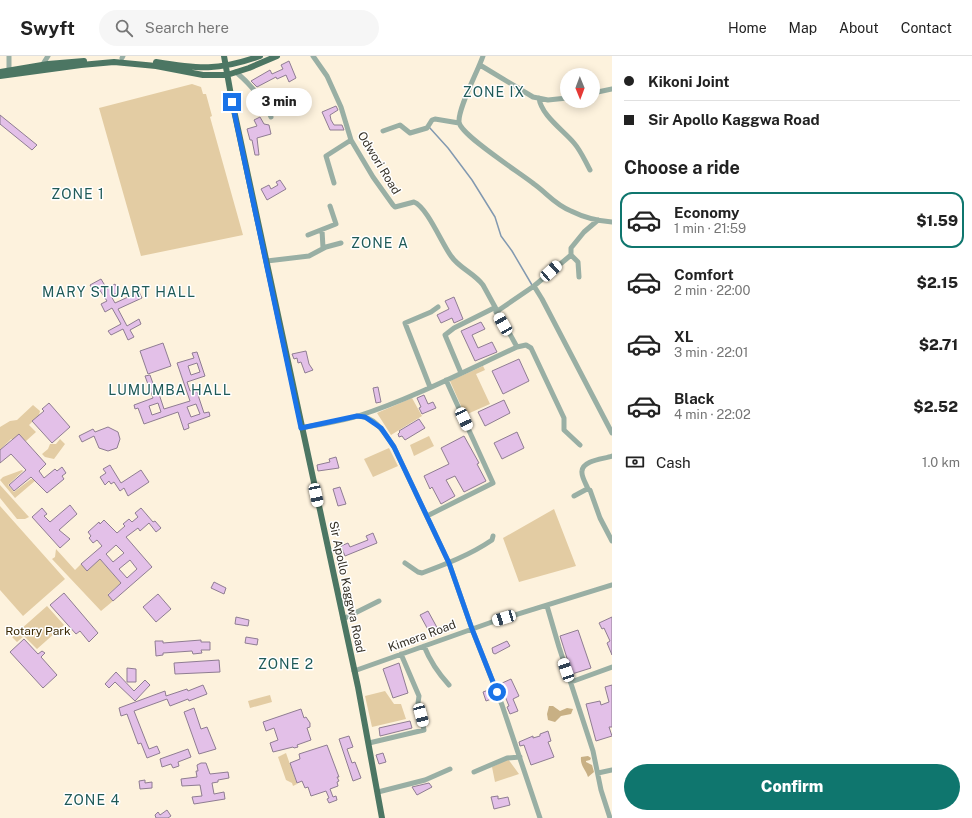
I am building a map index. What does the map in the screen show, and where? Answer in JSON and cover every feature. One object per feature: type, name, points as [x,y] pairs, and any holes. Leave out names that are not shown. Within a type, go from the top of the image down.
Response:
[{"type":"main road","name":"Sir Apollo Kaggwa Road","points":[[224,56],[301,428],[369,743],[382,818]]},
{"type":"main road","points":[[0,72],[43,64],[122,57],[201,68],[226,67],[260,56]]},
{"type":"main road","points":[[0,76],[114,62],[156,66],[203,75],[227,75],[277,56]]},
{"type":"street","points":[[9,56],[9,70]]},
{"type":"street","points":[[43,64],[48,56]]},
{"type":"street","name":"Odwori Road","points":[[313,56],[327,76],[341,107],[351,140],[373,177],[396,207],[410,202],[417,203],[451,256],[477,278],[517,347]]},
{"type":"street","points":[[459,121],[484,56]]},
{"type":"street","points":[[480,65],[533,97],[548,100],[560,99]]},
{"type":"street","points":[[236,72],[247,82],[271,117]]},
{"type":"street","points":[[600,92],[612,89]]},
{"type":"street","points":[[539,98],[540,104],[574,143],[590,170]]},
{"type":"street","points":[[383,131],[400,125],[410,133],[427,128],[432,120],[435,119],[459,121],[469,135],[535,184],[552,201],[570,211],[598,220],[612,222]]},
{"type":"street","points":[[334,183],[326,156],[351,140]]},
{"type":"street","points":[[308,235],[336,224],[330,206]]},
{"type":"street","points":[[579,277],[578,262],[571,255],[570,248],[584,232],[598,220]]},
{"type":"street","points":[[322,230],[323,248]]},
{"type":"street","points":[[267,261],[308,256],[323,248],[341,243]]},
{"type":"street","points":[[461,373],[445,335],[454,328],[495,310],[534,286],[571,255]]},
{"type":"street","points":[[534,286],[612,433]]},
{"type":"street","points":[[430,387],[405,323],[431,312],[438,307]]},
{"type":"street","points":[[301,428],[357,416],[430,387],[524,345],[530,346],[564,418],[564,430],[580,445]]},
{"type":"street","points":[[427,516],[493,483],[446,380]]},
{"type":"street","points":[[357,416],[370,419],[385,432],[394,447],[449,563],[520,757],[540,818]]},
{"type":"street","points":[[612,456],[591,462],[582,469],[581,472],[588,489],[591,491],[600,518],[612,541]]},
{"type":"street","points":[[574,496],[588,489]]},
{"type":"street","points":[[405,563],[420,573],[449,563],[490,541],[493,536]]},
{"type":"street","name":"Kimera Road","points":[[354,671],[472,629],[612,585]]},
{"type":"street","points":[[343,619],[379,601]]},
{"type":"street","points":[[547,606],[593,751],[601,790],[610,818]]},
{"type":"street","points":[[424,646],[438,673],[449,685]]},
{"type":"street","points":[[369,743],[424,730],[418,703],[419,696],[401,654]]},
{"type":"street","points":[[571,682],[612,667]]},
{"type":"street","points":[[474,772],[507,758],[520,757]]},
{"type":"street","points":[[378,792],[425,780],[450,769]]},
{"type":"street","points":[[598,773],[612,770]]},
{"type":"green space","points":[[192,84],[201,87],[203,94],[206,94],[212,116],[210,117],[243,235],[141,256],[99,108]]},
{"type":"green space","points":[[483,366],[485,370],[476,374],[490,404],[465,415],[450,381]]},
{"type":"green space","points":[[412,398],[422,416],[391,435],[377,413]]},
{"type":"green space","points":[[33,405],[40,411],[39,415],[29,425],[36,432],[26,441],[11,439],[0,450],[0,427],[10,421],[17,420]]},
{"type":"green space","points":[[429,436],[434,446],[414,456],[410,445]]},
{"type":"green space","points":[[60,439],[65,444],[54,459],[45,457],[42,454],[48,449],[50,444],[56,444]]},
{"type":"green space","points":[[389,448],[398,466],[373,477],[364,459]]},
{"type":"green space","points":[[22,470],[23,471],[8,485],[14,492],[31,479],[36,480],[15,498],[0,480],[3,477]]},
{"type":"green space","points":[[0,485],[29,517],[25,519],[17,519],[0,498]]},
{"type":"green space","points":[[0,506],[65,579],[23,616],[0,590]]},
{"type":"green space","points":[[554,509],[576,566],[519,582],[503,538]]},
{"type":"green space","points":[[56,549],[75,570],[81,564],[87,570],[100,559],[121,583],[108,594],[113,601],[101,611],[52,559],[55,557]]},
{"type":"green space","name":"Rotary Park","points":[[47,606],[64,625],[37,649],[24,636],[17,642],[12,637]]},
{"type":"green space","points":[[385,691],[394,704],[401,704],[406,719],[372,727],[365,696]]},
{"type":"green space","points":[[270,695],[272,702],[250,708],[248,701]]},
{"type":"green space","points":[[286,753],[297,784],[293,786],[292,783],[286,780],[278,757]]},
{"type":"green space","points":[[508,759],[519,774],[495,782],[492,767]]},
{"type":"shaded area","points":[[549,706],[553,706],[560,711],[567,708],[573,709],[571,714],[561,716],[555,722],[548,720],[547,714]]},
{"type":"shaded area","points":[[588,756],[591,758],[586,762],[592,765],[594,772],[588,777],[582,765],[581,757]]},
{"type":"building","points":[[289,61],[296,78],[289,82],[286,75],[277,79],[276,77],[257,87],[251,81],[270,70],[272,74],[283,69],[281,65]]},
{"type":"building","points":[[336,106],[338,110],[330,115],[331,120],[334,125],[342,125],[344,130],[330,130],[322,112]]},
{"type":"building","points":[[0,115],[37,145],[32,150],[0,124]]},
{"type":"building","points":[[260,117],[264,124],[269,125],[271,134],[257,138],[259,155],[255,155],[252,140],[250,140],[247,129],[257,126],[254,120]]},
{"type":"building","points":[[280,180],[286,189],[267,200],[261,189],[269,185],[271,189],[278,185],[276,182]]},
{"type":"building","points":[[101,279],[107,289],[115,284],[119,292],[111,296],[115,303],[139,292],[142,298],[118,309],[127,326],[139,319],[141,324],[130,330],[134,337],[128,340],[123,329],[111,335],[108,331],[121,324],[112,308],[105,312],[101,304],[107,301],[99,289],[94,292],[90,285]]},
{"type":"building","points":[[454,297],[463,319],[454,323],[452,318],[441,323],[437,315],[449,309],[445,301]]},
{"type":"building","points":[[481,322],[485,329],[472,335],[478,348],[492,342],[497,352],[475,361],[461,331]]},
{"type":"building","name":"LUMUMBA HALL","points":[[163,343],[171,366],[148,374],[140,351]]},
{"type":"building","points":[[306,351],[309,364],[313,370],[305,373],[301,362],[298,363],[297,358],[294,359],[292,354]]},
{"type":"building","name":"LUMUMBA HALL","points":[[197,352],[205,376],[187,382],[190,391],[196,389],[204,413],[209,412],[210,416],[188,424],[189,428],[184,430],[178,412],[144,424],[138,408],[135,409],[134,405],[153,398],[145,376],[150,375],[156,392],[158,391],[164,409],[190,401],[177,363],[194,358],[192,353]],"holes":[[[197,363],[200,372],[191,375],[188,366]],[[158,403],[161,412],[152,415],[149,406]],[[196,404],[200,414],[191,417],[187,407]]]},
{"type":"building","points":[[519,359],[529,381],[503,394],[492,371]]},
{"type":"building","points":[[378,387],[381,402],[376,403],[373,388]]},
{"type":"building","points":[[424,395],[428,404],[433,402],[436,408],[422,414],[417,398]]},
{"type":"building","points":[[504,400],[510,413],[485,426],[478,412]]},
{"type":"building","points":[[49,403],[70,427],[52,443],[32,421],[44,411],[42,409]]},
{"type":"building","points":[[419,419],[425,428],[405,440],[402,436],[399,437],[399,431]]},
{"type":"building","points":[[108,427],[118,432],[120,439],[117,448],[108,451],[99,448],[94,436],[82,442],[79,436],[93,429],[95,432]]},
{"type":"building","points":[[517,432],[524,448],[502,459],[494,443]]},
{"type":"building","points":[[19,434],[46,464],[39,471],[44,478],[55,469],[57,471],[62,467],[66,473],[62,476],[64,479],[47,493],[31,477],[14,491],[9,485],[26,470],[11,454],[0,463],[0,450]]},
{"type":"building","points":[[464,436],[479,463],[477,464],[486,481],[464,492],[455,476],[446,480],[455,496],[441,504],[432,487],[430,489],[424,476],[449,464],[441,448]]},
{"type":"building","points":[[336,457],[339,468],[318,471],[317,465],[330,462],[329,459]]},
{"type":"building","points":[[110,465],[121,483],[141,470],[149,482],[128,496],[124,488],[120,491],[114,482],[111,484],[109,481],[105,485],[100,477],[106,473],[103,469]]},
{"type":"building","points":[[340,487],[346,504],[338,506],[333,489]]},
{"type":"building","points":[[70,505],[77,514],[59,530],[70,539],[60,548],[32,517],[42,508],[47,514],[44,516],[50,522]]},
{"type":"building","points":[[141,508],[153,522],[155,521],[161,528],[156,532],[149,523],[140,531],[138,528],[126,537],[152,567],[113,601],[108,595],[121,583],[100,559],[87,571],[81,564],[102,546],[97,540],[93,543],[89,538],[91,536],[88,532],[99,522],[100,524],[104,520],[117,533],[125,526],[123,524],[129,519],[132,522],[138,517],[135,513]],"holes":[[[116,545],[124,553],[113,562],[106,554]],[[130,560],[137,569],[127,578],[119,569]]]},
{"type":"building","points":[[373,533],[377,543],[345,556],[341,546],[348,543],[350,547],[368,540],[366,536]]},
{"type":"building","points":[[214,582],[226,588],[224,594],[211,588]]},
{"type":"building","points":[[64,593],[98,633],[89,642],[80,631],[76,634],[50,605]]},
{"type":"building","points":[[158,594],[171,609],[156,622],[143,607]]},
{"type":"building","points":[[428,611],[440,633],[432,637],[420,615]]},
{"type":"building","points":[[236,617],[249,620],[248,626],[235,624]]},
{"type":"building","points":[[612,617],[612,655],[607,643],[610,641],[604,628],[602,629],[599,623]]},
{"type":"building","points":[[578,630],[591,668],[572,674],[560,636]]},
{"type":"building","points":[[246,637],[258,639],[257,645],[245,643]]},
{"type":"building","points":[[24,639],[38,654],[42,651],[45,653],[41,657],[57,675],[43,688],[10,652]]},
{"type":"building","points":[[201,640],[201,642],[210,642],[210,650],[201,650],[202,653],[193,654],[192,651],[163,653],[163,655],[156,656],[155,641],[163,641],[163,643]]},
{"type":"building","points":[[507,641],[510,646],[495,654],[493,653],[492,648]]},
{"type":"building","points":[[219,660],[220,672],[175,674],[174,663]]},
{"type":"building","points":[[399,663],[408,693],[393,698],[383,669]]},
{"type":"building","points":[[127,668],[136,669],[136,682],[127,682]]},
{"type":"building","points":[[116,672],[134,691],[145,680],[150,685],[135,701],[115,682],[109,688],[105,684]]},
{"type":"building","points":[[511,679],[519,696],[513,699],[518,711],[510,714],[507,707],[509,706],[500,684]]},
{"type":"building","points":[[203,685],[207,694],[189,701],[188,699],[170,706],[167,699],[134,711],[149,749],[157,746],[160,753],[147,758],[141,743],[138,744],[127,714],[121,716],[119,708],[165,691],[166,696],[187,689],[188,691]]},
{"type":"building","points":[[612,685],[612,727],[609,727],[612,736],[596,741],[586,704],[600,701],[601,705],[609,702],[605,687]]},
{"type":"building","points":[[491,689],[494,698],[486,701],[483,692]]},
{"type":"building","points":[[194,708],[201,729],[207,727],[216,749],[199,754],[184,712]]},
{"type":"building","points":[[301,709],[304,718],[306,717],[310,723],[310,727],[307,728],[311,740],[297,745],[298,747],[273,752],[270,743],[278,740],[274,728],[266,731],[263,722]]},
{"type":"building","points":[[410,721],[412,728],[380,736],[379,728]]},
{"type":"building","points":[[548,731],[551,741],[548,742],[554,757],[531,765],[524,745],[520,746],[519,742],[533,736],[533,738],[540,736],[540,734]]},
{"type":"building","points":[[349,736],[353,747],[347,749],[352,763],[355,762],[361,778],[353,781],[339,739]]},
{"type":"building","points":[[327,745],[339,777],[337,777],[339,781],[337,782],[338,786],[330,789],[333,797],[336,796],[337,800],[329,803],[327,799],[329,798],[326,791],[311,796],[308,787],[305,788],[302,781],[297,783],[290,763],[300,759],[299,754]]},
{"type":"building","points":[[188,749],[191,757],[178,762],[179,766],[173,768],[171,764],[162,767],[160,759]]},
{"type":"building","points":[[383,753],[386,762],[379,764],[376,755]]},
{"type":"building","points":[[206,763],[210,774],[228,772],[229,778],[212,783],[214,794],[224,792],[225,799],[194,804],[192,797],[202,796],[200,785],[182,786],[181,779],[197,777],[197,765]]},
{"type":"building","points":[[145,780],[145,783],[152,782],[152,788],[140,789],[139,781]]},
{"type":"building","points":[[429,783],[432,787],[417,795],[412,787]]},
{"type":"building","points":[[498,796],[498,799],[508,797],[510,805],[494,809],[491,797]]},
{"type":"building","points":[[167,810],[171,816],[168,818],[156,818],[155,815],[158,812],[160,815]]},
{"type":"waterway","points":[[429,127],[448,148],[472,180],[495,217],[501,236],[512,251],[532,285]]},
{"type":"district","name":"ZONE IX","points":[[494,92]]},
{"type":"district","name":"ZONE 1","points":[[78,194]]},
{"type":"district","name":"ZONE A","points":[[380,243]]},
{"type":"district","name":"MARY STUART HALL","points":[[119,292]]},
{"type":"district","name":"LUMUMBA HALL","points":[[170,390]]},
{"type":"district","name":"ZONE 2","points":[[286,664]]},
{"type":"district","name":"ZONE 4","points":[[92,800]]},
{"type":"route","points":[[232,102],[301,428],[361,416],[377,424],[385,432],[394,447],[449,563],[472,629],[497,692]]}]
